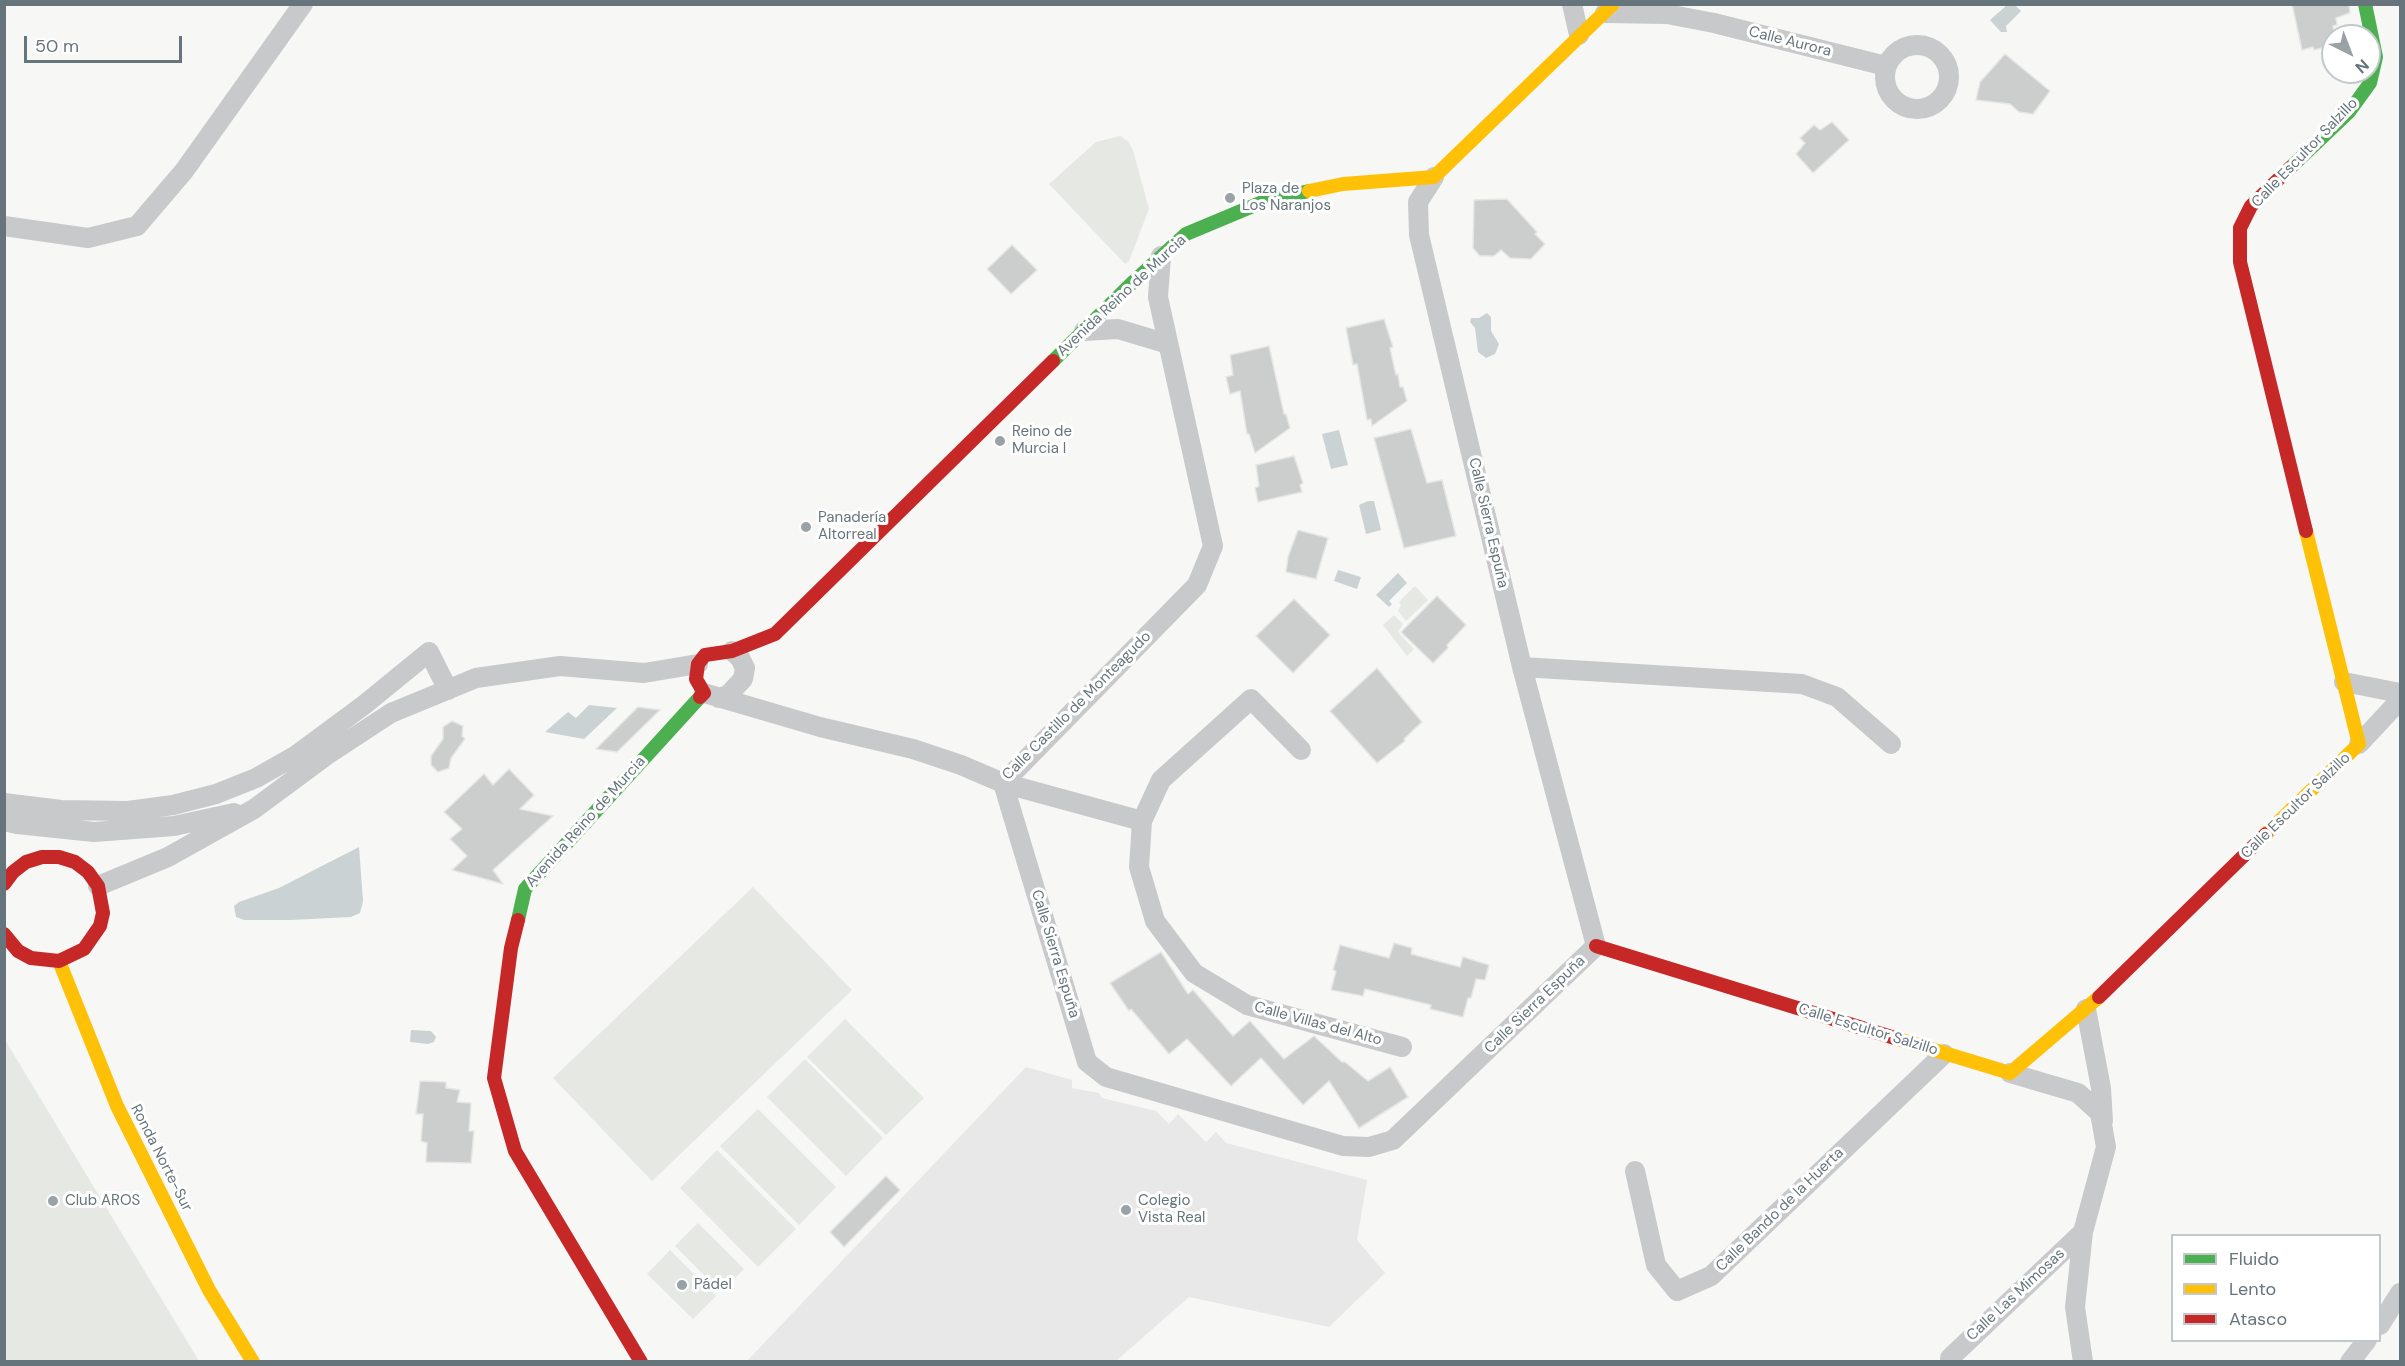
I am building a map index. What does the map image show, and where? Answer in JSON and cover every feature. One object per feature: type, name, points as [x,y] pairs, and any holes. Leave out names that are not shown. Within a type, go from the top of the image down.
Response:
[{"type":"street","points":[[4,226],[88,238],[138,226],[184,171],[303,4]]},
{"type":"street","points":[[1572,4],[1579,35]]},
{"type":"street","name":"Calle Escultor Salzillo","points":[[1596,946],[2010,1073],[2086,1010],[2359,744],[2240,262],[2240,228],[2251,206],[2349,112],[2370,83],[2376,57],[2365,4]]},
{"type":"street","points":[[1434,177],[1480,135],[1579,35],[1609,9]]},
{"type":"street","name":"Calle Aurora","points":[[1609,9],[1666,14],[1690,12],[1886,66]]},
{"type":"street","name":"Avenida Reino de Murcia","points":[[641,1362],[515,1151],[494,1078],[511,948],[525,889],[711,696],[728,694],[743,679],[745,668],[775,634],[1186,234],[1265,201],[1343,184],[1434,177]]},
{"type":"street","name":"Calle Sierra Espuña","points":[[1003,783],[1087,1062],[1106,1077],[1342,1146],[1369,1147],[1393,1140],[1596,946],[1522,667],[1419,235],[1418,202],[1434,177]]},
{"type":"street","name":"Calle Castillo de Monteagudo","points":[[711,696],[820,727],[913,749],[961,765],[1003,783],[1197,585],[1214,546],[1158,297],[1161,256]]},
{"type":"street","points":[[1084,331],[1118,329],[1168,344]]},
{"type":"street","name":"Avenida Reino de Murcia","points":[[698,664],[705,655],[732,651],[775,634]]},
{"type":"street","points":[[732,651],[740,658],[745,668]]},
{"type":"street","points":[[4,803],[61,810],[128,811],[172,805],[216,794],[256,778],[294,756],[364,705],[429,652],[448,690]]},
{"type":"street","points":[[98,886],[168,857],[254,809],[327,755],[392,713],[476,678],[560,666],[644,673],[698,664],[696,679],[711,696]]},
{"type":"street","points":[[1522,667],[1802,684],[1837,697],[1891,744]]},
{"type":"street","points":[[2344,681],[2400,693]]},
{"type":"street","points":[[1003,783],[1142,821],[1161,780],[1251,699],[1301,750]]},
{"type":"street","points":[[2359,744],[2400,700]]},
{"type":"street","points":[[4,821],[94,832],[174,826],[254,809]]},
{"type":"street","name":"Calle Villas del Alto","points":[[1142,821],[1139,867],[1155,921],[1194,973],[1247,1005],[1402,1047]]},
{"type":"street","points":[[4,884],[13,872],[26,862],[42,857],[59,857],[75,862],[88,872],[98,886],[103,913],[97,932],[84,949],[60,961],[31,958],[18,951],[4,934]]},
{"type":"street","name":"Ronda Norte-Sur","points":[[60,961],[117,1106],[209,1290],[253,1362]]},
{"type":"street","points":[[2086,1010],[2101,1088],[2103,1127]]},
{"type":"street","name":"Calle Bando de la Huerta","points":[[1635,1171],[1656,1265],[1677,1291],[1711,1276],[1944,1054]]},
{"type":"street","points":[[2010,1073],[2078,1093],[2100,1113],[2106,1147],[2083,1232],[2075,1307],[2083,1362]]},
{"type":"street","name":"Calle Las Mimosas","points":[[1950,1358],[2083,1232]]},
{"type":"street","points":[[2381,1321],[2400,1293]]},
{"type":"street","points":[[2350,1362],[2366,1342]]},
{"type":"shaded area","points":[[2007,5],[2015,5],[2021,11],[2006,26],[2007,32],[2001,32],[1990,20]]},
{"type":"shaded area","points":[[1120,136],[1128,141],[1133,150],[1149,209],[1129,261],[1125,264],[1049,184],[1096,142]]},
{"type":"shaded area","points":[[1487,313],[1491,317],[1491,331],[1499,344],[1495,354],[1486,358],[1478,352],[1475,328],[1470,322],[1471,318],[1479,318]]},
{"type":"shaded area","points":[[1339,430],[1348,465],[1331,469],[1322,434]]},
{"type":"shaded area","points":[[1374,501],[1381,530],[1366,534],[1359,505]]},
{"type":"shaded area","points":[[1338,570],[1361,577],[1357,589],[1334,581]]},
{"type":"shaded area","points":[[1398,573],[1407,583],[1389,601],[1392,604],[1389,607],[1376,595]]},
{"type":"shaded area","points":[[1415,586],[1428,600],[1406,621],[1398,611],[1401,605],[1399,602]]},
{"type":"shaded area","points":[[1394,615],[1403,624],[1398,632],[1414,649],[1407,656],[1383,625]]},
{"type":"shaded area","points":[[589,705],[617,708],[584,739],[545,732],[568,712],[576,718]]},
{"type":"shaded area","points":[[359,847],[363,901],[360,913],[351,917],[291,920],[244,920],[236,917],[234,906],[239,902],[279,888]]},
{"type":"shaded area","points":[[753,887],[852,990],[652,1181],[553,1078]]},
{"type":"shaded area","points":[[845,1019],[924,1098],[886,1135],[807,1057]]},
{"type":"shaded area","points":[[411,1030],[431,1031],[436,1037],[434,1042],[428,1044],[410,1042]]},
{"type":"shaded area","name":"Club AROS","points":[[5,1040],[199,1361],[5,1361]]},
{"type":"shaded area","points":[[805,1059],[883,1138],[846,1176],[767,1097]]},
{"type":"shaded area","name":"Colegio Vista Real","points":[[1026,1067],[1072,1080],[1072,1088],[1099,1093],[1102,1098],[1156,1111],[1169,1124],[1178,1114],[1206,1142],[1216,1132],[1226,1143],[1367,1180],[1357,1240],[1385,1273],[1329,1327],[1189,1297],[1116,1361],[747,1361]]},
{"type":"shaded area","points":[[758,1109],[836,1187],[799,1225],[720,1146]]},
{"type":"shaded area","points":[[717,1150],[796,1229],[758,1267],[680,1188]]},
{"type":"shaded area","name":"Pádel","points":[[698,1223],[744,1269],[721,1292],[675,1246]]},
{"type":"shaded area","name":"Pádel","points":[[670,1250],[716,1296],[693,1319],[647,1274]]},
{"type":"building","points":[[2292,4],[2349,4],[2350,13],[2336,18],[2337,24],[2321,24],[2321,48],[2314,50],[2313,47],[2302,50]]},
{"type":"building","points":[[2005,54],[2050,91],[2033,114],[2019,112],[2010,104],[1976,100],[1980,82]]},
{"type":"building","points":[[1832,122],[1849,140],[1813,173],[1796,154],[1805,143],[1800,138],[1814,125],[1820,130]]},
{"type":"building","points":[[1507,199],[1545,244],[1531,259],[1510,258],[1501,250],[1494,256],[1480,256],[1473,248],[1474,200]]},
{"type":"building","points":[[1012,245],[1037,270],[1011,294],[987,269]]},
{"type":"building","points":[[1384,319],[1393,347],[1390,348],[1396,375],[1398,374],[1400,387],[1403,387],[1407,401],[1372,426],[1371,419],[1367,420],[1357,364],[1353,365],[1346,328]]},
{"type":"building","points":[[1269,346],[1284,414],[1286,414],[1290,428],[1255,453],[1249,434],[1247,434],[1240,391],[1230,394],[1226,377],[1233,375],[1230,355]]},
{"type":"building","points":[[1411,429],[1427,483],[1442,480],[1456,536],[1404,548],[1374,438]]},
{"type":"building","points":[[1294,456],[1303,483],[1300,485],[1302,492],[1258,502],[1255,488],[1259,486],[1256,465]]},
{"type":"building","points":[[1298,530],[1328,538],[1316,579],[1286,572],[1288,557]]},
{"type":"building","points":[[1437,596],[1466,625],[1433,663],[1401,632]]},
{"type":"building","points":[[1294,599],[1330,635],[1293,673],[1256,636]]},
{"type":"building","points":[[1377,668],[1422,722],[1404,739],[1405,741],[1377,763],[1330,711]]},
{"type":"building","points":[[638,707],[660,710],[617,752],[596,749]]},
{"type":"building","points":[[452,721],[463,726],[462,736],[465,739],[451,758],[449,768],[438,772],[431,765],[431,756],[443,739],[443,727]]},
{"type":"building","points":[[509,769],[534,795],[520,809],[553,816],[493,870],[503,884],[452,870],[467,856],[450,839],[462,829],[444,812],[484,774],[493,785]]},
{"type":"building","points":[[1394,943],[1412,948],[1411,954],[1460,967],[1463,957],[1489,965],[1485,980],[1476,979],[1463,1017],[1430,1009],[1431,1005],[1365,989],[1363,996],[1331,990],[1336,971],[1333,970],[1340,945],[1389,958]]},
{"type":"building","points":[[1161,952],[1188,994],[1193,990],[1233,1036],[1250,1021],[1284,1059],[1314,1036],[1342,1062],[1368,1081],[1390,1067],[1408,1097],[1359,1128],[1329,1081],[1303,1105],[1261,1058],[1231,1086],[1187,1039],[1169,1054],[1131,1009],[1129,1011],[1110,983]]},
{"type":"building","points":[[420,1081],[446,1082],[446,1088],[460,1090],[457,1102],[471,1103],[469,1131],[474,1131],[471,1163],[426,1162],[427,1143],[421,1141],[423,1114],[416,1114]]},
{"type":"building","points":[[886,1176],[900,1190],[844,1247],[830,1232]]},
{"type":"traffic: fast","points":[[2290,168],[2349,112],[2370,83],[2376,57],[2365,4]]},
{"type":"traffic: fast","points":[[1053,361],[1131,284],[1186,234],[1265,201],[1309,191]]},
{"type":"traffic: fast","points":[[518,920],[525,889],[700,697]]},
{"type":"traffic: slow","points":[[1309,191],[1343,184],[1434,177],[1613,4]]},
{"type":"traffic: slow","points":[[2266,834],[2359,744],[2306,531]]},
{"type":"traffic: slow","points":[[59,961],[117,1106],[209,1290],[253,1362]]},
{"type":"traffic: slow","points":[[1898,1039],[2010,1073],[2099,997]]},
{"type":"traffic: jam","points":[[2290,168],[2251,206],[2240,228],[2240,262],[2306,531]]},
{"type":"traffic: jam","points":[[700,697],[704,693],[696,679],[698,664],[705,655],[732,651],[775,634],[1053,361]]},
{"type":"traffic: jam","points":[[2099,997],[2266,834]]},
{"type":"traffic: jam","points":[[4,884],[13,872],[26,862],[42,857],[59,857],[75,862],[88,872],[98,886],[103,913],[100,926],[84,949],[59,961],[31,958],[18,951],[4,934]]},
{"type":"traffic: jam","points":[[518,920],[511,948],[494,1078],[515,1151],[641,1362]]},
{"type":"traffic: jam","points":[[1596,946],[1898,1039]]},
{"type":"place","name":"Plaza de Los Naranjos","points":[[1230,198]]},
{"type":"place","name":"Reino de Murcia I","points":[[1000,441]]},
{"type":"place","name":"Panadería Altorreal","points":[[806,527]]},
{"type":"place","name":"Club AROS","points":[[53,1201]]},
{"type":"place","name":"Colegio Vista Real","points":[[1126,1210]]},
{"type":"place","name":"Pádel","points":[[682,1285]]}]
